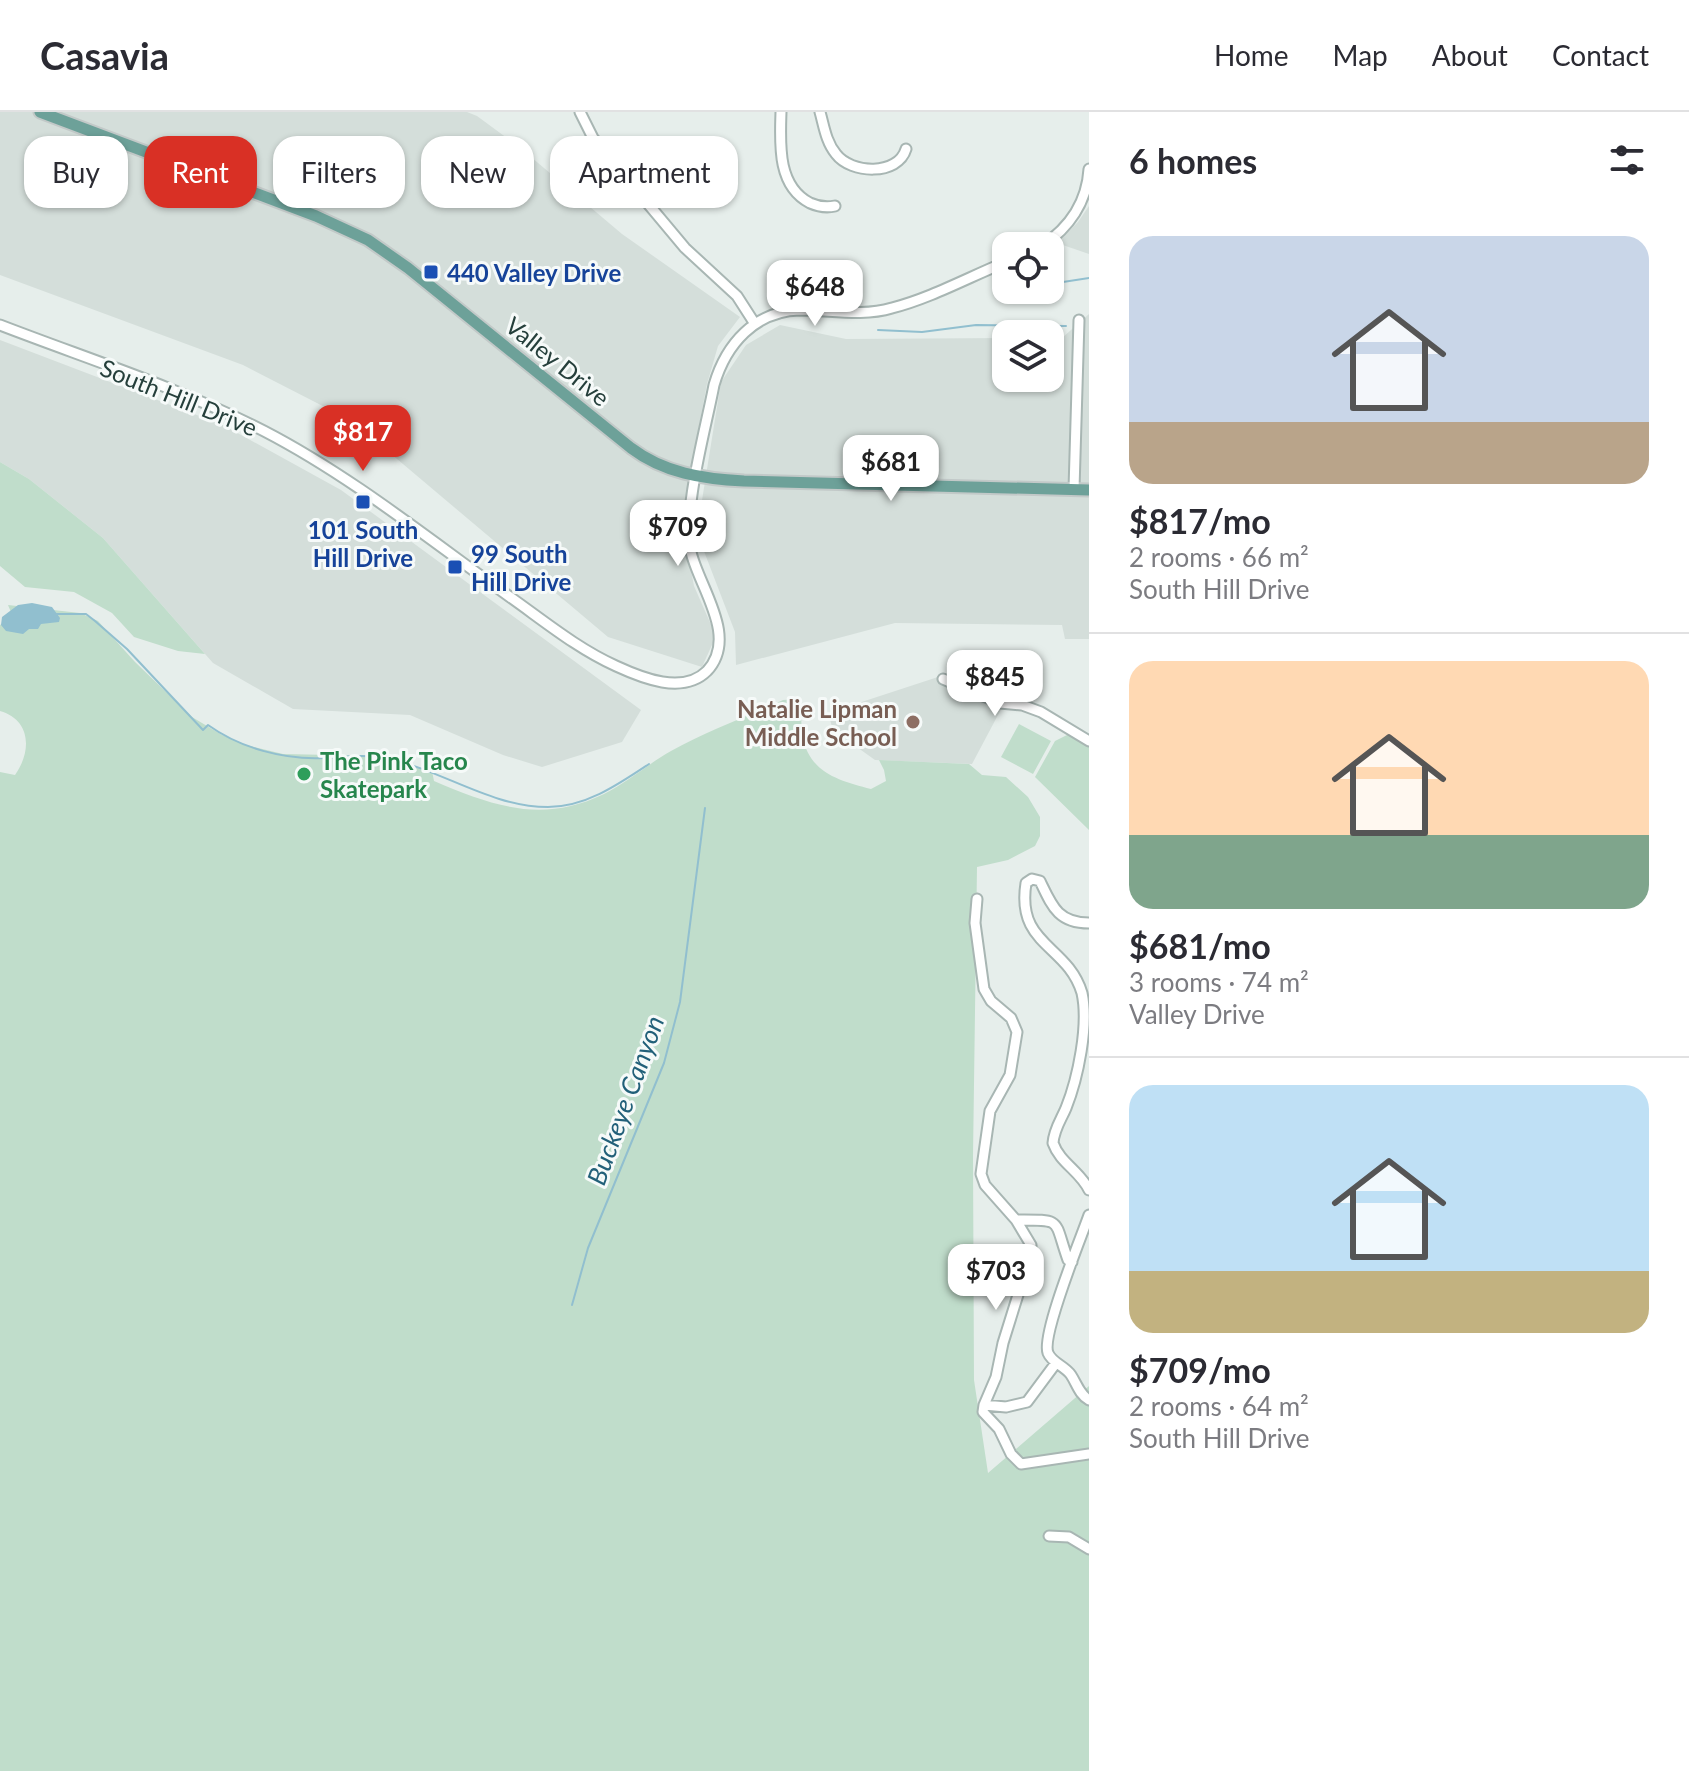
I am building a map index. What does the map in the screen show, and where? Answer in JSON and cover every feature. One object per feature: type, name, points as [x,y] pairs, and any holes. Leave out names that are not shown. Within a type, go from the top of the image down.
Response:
[{"type":"main road","name":"Valley Drive","points":[[40,112],[323,218],[368,240],[408,268],[637,452],[670,469],[697,476],[744,481],[1089,490]]},
{"type":"street","points":[[580,112],[593,138],[685,248],[737,296],[755,324]]},
{"type":"street","points":[[781,112],[781,156],[789,181],[806,200],[822,207],[835,206]]},
{"type":"street","points":[[820,112],[831,147],[838,158],[849,165],[863,169],[888,166],[901,160],[906,149]]},
{"type":"street","points":[[1060,232],[1073,218],[1085,192],[1089,169]]},
{"type":"street","points":[[697,476],[719,369],[733,343],[755,324],[776,314],[798,310],[860,313],[890,309],[992,268]]},
{"type":"street","points":[[1074,489],[1079,320]]},
{"type":"street","name":"South Hill Drive","points":[[0,325],[199,402],[264,432],[334,473],[585,649],[615,666],[664,682],[683,683],[700,677],[713,664],[719,644],[718,626],[690,547],[689,518],[697,476]]},
{"type":"street","points":[[943,679],[1000,703],[1022,705],[1041,712],[1089,741]]},
{"type":"street","points":[[1089,923],[1077,923],[1060,916],[1048,900],[1040,881],[1032,879],[1026,883],[1027,917],[1033,932],[1070,969],[1080,986],[1085,1006],[1086,1024],[1079,1058],[1053,1143],[1060,1157],[1082,1177],[1089,1190]]},
{"type":"street","points":[[977,899],[975,923],[984,989],[991,1001],[1011,1018],[1017,1032],[1009,1079],[990,1111],[981,1174],[985,1185],[1016,1220],[1031,1245],[996,1377],[984,1405],[986,1418],[999,1429],[1011,1454],[1021,1464],[1088,1454]]},
{"type":"street","points":[[1089,1215],[1048,1344],[1048,1352],[1056,1363],[1069,1372],[1082,1395],[1089,1400]]},
{"type":"street","points":[[1016,1220],[1045,1220],[1054,1224],[1061,1233],[1068,1260],[1072,1262]]},
{"type":"street","points":[[984,1405],[1006,1407],[1027,1402],[1056,1363]]},
{"type":"street","points":[[1049,1536],[1069,1537],[1089,1549]]},
{"type":"shaded area","points":[[0,112],[467,112],[477,116],[504,136],[421,136],[421,208],[534,208],[534,160],[550,173],[550,208],[591,208],[622,234],[740,317],[718,346],[707,384],[681,520],[694,586],[716,636],[702,667],[608,637],[352,421],[243,365],[0,275]]},
{"type":"shaded area","points":[[1089,206],[1089,254],[1064,245],[1064,236]]},
{"type":"shaded area","points":[[1089,314],[1089,639],[1065,639],[1062,625],[895,623],[736,665],[735,632],[702,546],[699,519],[721,382],[746,345],[780,325],[846,339],[992,338],[992,392],[1064,392],[1064,336]]},
{"type":"shaded area","points":[[0,340],[223,425],[341,490],[641,710],[622,742],[542,767],[503,755],[410,715],[293,709],[213,663],[103,538],[29,479],[0,462]]},
{"type":"shaded area","name":"Natalie Lipman Middle School","points":[[941,676],[1007,698],[972,764],[875,760],[833,730],[828,713]]},
{"type":"green space","points":[[0,462],[29,479],[103,538],[205,654],[178,651],[134,637],[112,613],[74,592],[25,587],[0,566]]},
{"type":"green space","points":[[8,605],[80,613],[98,621],[192,717],[246,745],[283,754],[380,756],[432,771],[434,781],[477,798],[518,808],[539,810],[581,803],[613,789],[698,737],[783,700],[798,699],[803,738],[812,760],[838,779],[871,789],[886,781],[879,760],[969,764],[982,775],[1006,777],[1028,797],[1040,817],[1040,836],[1035,846],[1008,860],[977,867],[974,1380],[988,1473],[1089,1386],[1089,1771],[0,1771],[0,772],[15,775],[26,747],[26,737],[18,721],[0,711],[0,625],[13,617]]},
{"type":"green space","points":[[1019,724],[1051,741],[1033,774],[1001,757]]},
{"type":"green space","points":[[1069,734],[1089,747],[1089,830],[1035,777],[1055,741]]},
{"type":"water","points":[[32,603],[52,607],[60,618],[59,622],[41,624],[38,629],[29,629],[23,634],[6,631],[1,625],[2,617],[18,605]]},
{"type":"waterway","points":[[1064,282],[1089,278]]},
{"type":"waterway","points":[[878,330],[922,332],[976,325],[1066,326]]},
{"type":"waterway","points":[[56,614],[86,614],[127,649],[203,730],[208,725],[234,740],[278,755],[385,758],[426,770],[506,801],[548,807],[589,799],[649,764]]},
{"type":"waterway","name":"Buckeye Canyon","points":[[572,1305],[588,1248],[664,1063],[680,1002],[705,808]]},
{"type":"place","name":"440 Valley Drive","points":[[431,272]]},
{"type":"place","name":"101 South Hill Drive","points":[[363,502]]},
{"type":"place","name":"99 South Hill Drive","points":[[455,567]]},
{"type":"place","name":"Natalie Lipman Middle School","points":[[913,722]]},
{"type":"place","name":"The Pink Taco Skatepark","points":[[304,774]]}]
